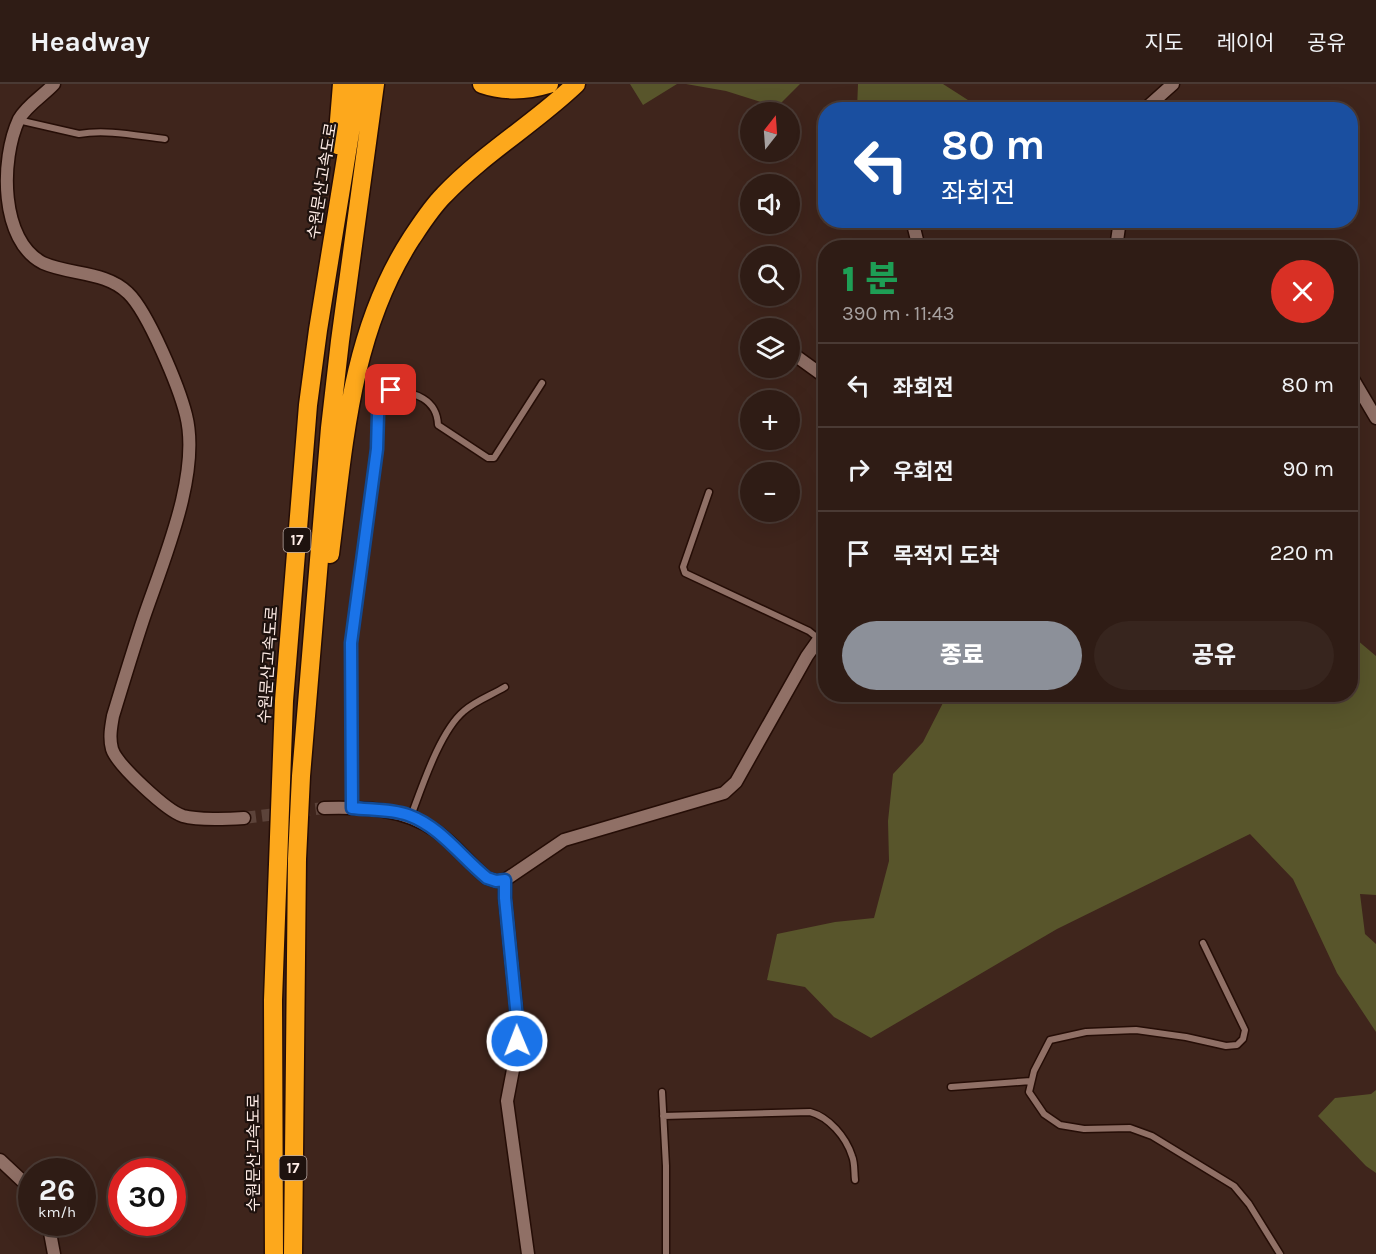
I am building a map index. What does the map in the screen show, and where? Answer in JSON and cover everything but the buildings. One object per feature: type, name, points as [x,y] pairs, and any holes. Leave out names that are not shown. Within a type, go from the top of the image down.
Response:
[{"type":"highway","points":[[318,330],[342,84]]},
{"type":"highway","name":"수원문산고속도로","points":[[274,1254],[273,1000],[284,701],[308,405],[358,84]]},
{"type":"highway","name":"17","points":[[293,1254],[297,859],[301,776],[330,428],[375,84]]},
{"type":"highway","points":[[482,84],[505,90],[530,90],[549,84]]},
{"type":"highway","points":[[301,776],[345,434],[362,350],[375,308],[403,252],[441,197],[497,147],[561,99],[576,84]]},
{"type":"street","points":[[54,84],[17,120],[5,156],[1,193],[2,207],[15,236],[33,257],[44,264],[95,276],[129,294],[140,309],[165,360],[186,415],[189,451],[180,505],[113,716],[110,738],[112,748],[117,759],[128,771],[173,811],[183,816],[244,818]]},
{"type":"street","points":[[1153,102],[1173,84]]},
{"type":"street","points":[[800,359],[818,372]]},
{"type":"street","points":[[1358,388],[1376,418]]},
{"type":"street","points":[[324,808],[352,808],[411,816],[437,831],[487,878],[496,881],[505,880],[564,840],[723,793],[736,782],[807,656],[818,643]]},
{"type":"street","points":[[505,880],[518,1028],[516,1054],[507,1101],[528,1254]]},
{"type":"street","points":[[0,1160],[18,1177]]},
{"type":"street","points":[[51,1236],[54,1254]]},
{"type":"lane","points":[[17,120],[80,134],[89,132],[165,139]]},
{"type":"lane","points":[[352,808],[351,643],[377,449],[378,414],[383,399],[391,390],[428,400],[437,413],[438,425],[488,458],[494,458],[542,383]]},
{"type":"lane","points":[[709,492],[683,567],[685,573],[818,636]]},
{"type":"lane","points":[[411,816],[428,772],[447,733],[463,711],[505,687]]},
{"type":"lane","points":[[1203,943],[1245,1030],[1243,1039],[1237,1045],[1226,1046],[1186,1036],[1136,1030],[1086,1032],[1050,1040],[1034,1071],[1029,1092],[1044,1114],[1060,1125],[1084,1129],[1130,1128],[1152,1136],[1234,1186],[1249,1204],[1280,1254]]},
{"type":"lane","points":[[951,1087],[1031,1081]]},
{"type":"lane","points":[[662,1092],[666,1166],[666,1254]]},
{"type":"lane","points":[[663,1116],[810,1112],[818,1114],[833,1125],[848,1145],[853,1157],[855,1180]]},
{"type":"shaded area","points":[[630,84],[677,84],[643,105]]},
{"type":"shaded area","points":[[686,84],[800,84],[782,102],[761,102],[726,91]]},
{"type":"shaded area","points":[[858,84],[943,84],[971,102],[857,102]]},
{"type":"shaded area","points":[[1358,641],[1376,656],[1376,895],[1360,894],[1365,934],[1376,944],[1376,1032],[1337,973],[1293,879],[1250,834],[1057,929],[871,1038],[834,1017],[805,987],[767,980],[777,934],[835,922],[874,918],[889,861],[888,821],[893,774],[923,742],[943,702],[1358,702]]},
{"type":"shaded area","points":[[1376,1090],[1376,1173],[1366,1166],[1318,1116],[1335,1098],[1371,1094]]},
{"type":"tunnel","points":[[244,818],[324,808]]},
{"type":"route","points":[[391,390],[383,399],[378,414],[377,449],[351,643],[352,808],[405,814],[419,820],[437,831],[487,878],[496,881],[505,880],[518,1028],[517,1041]]}]
